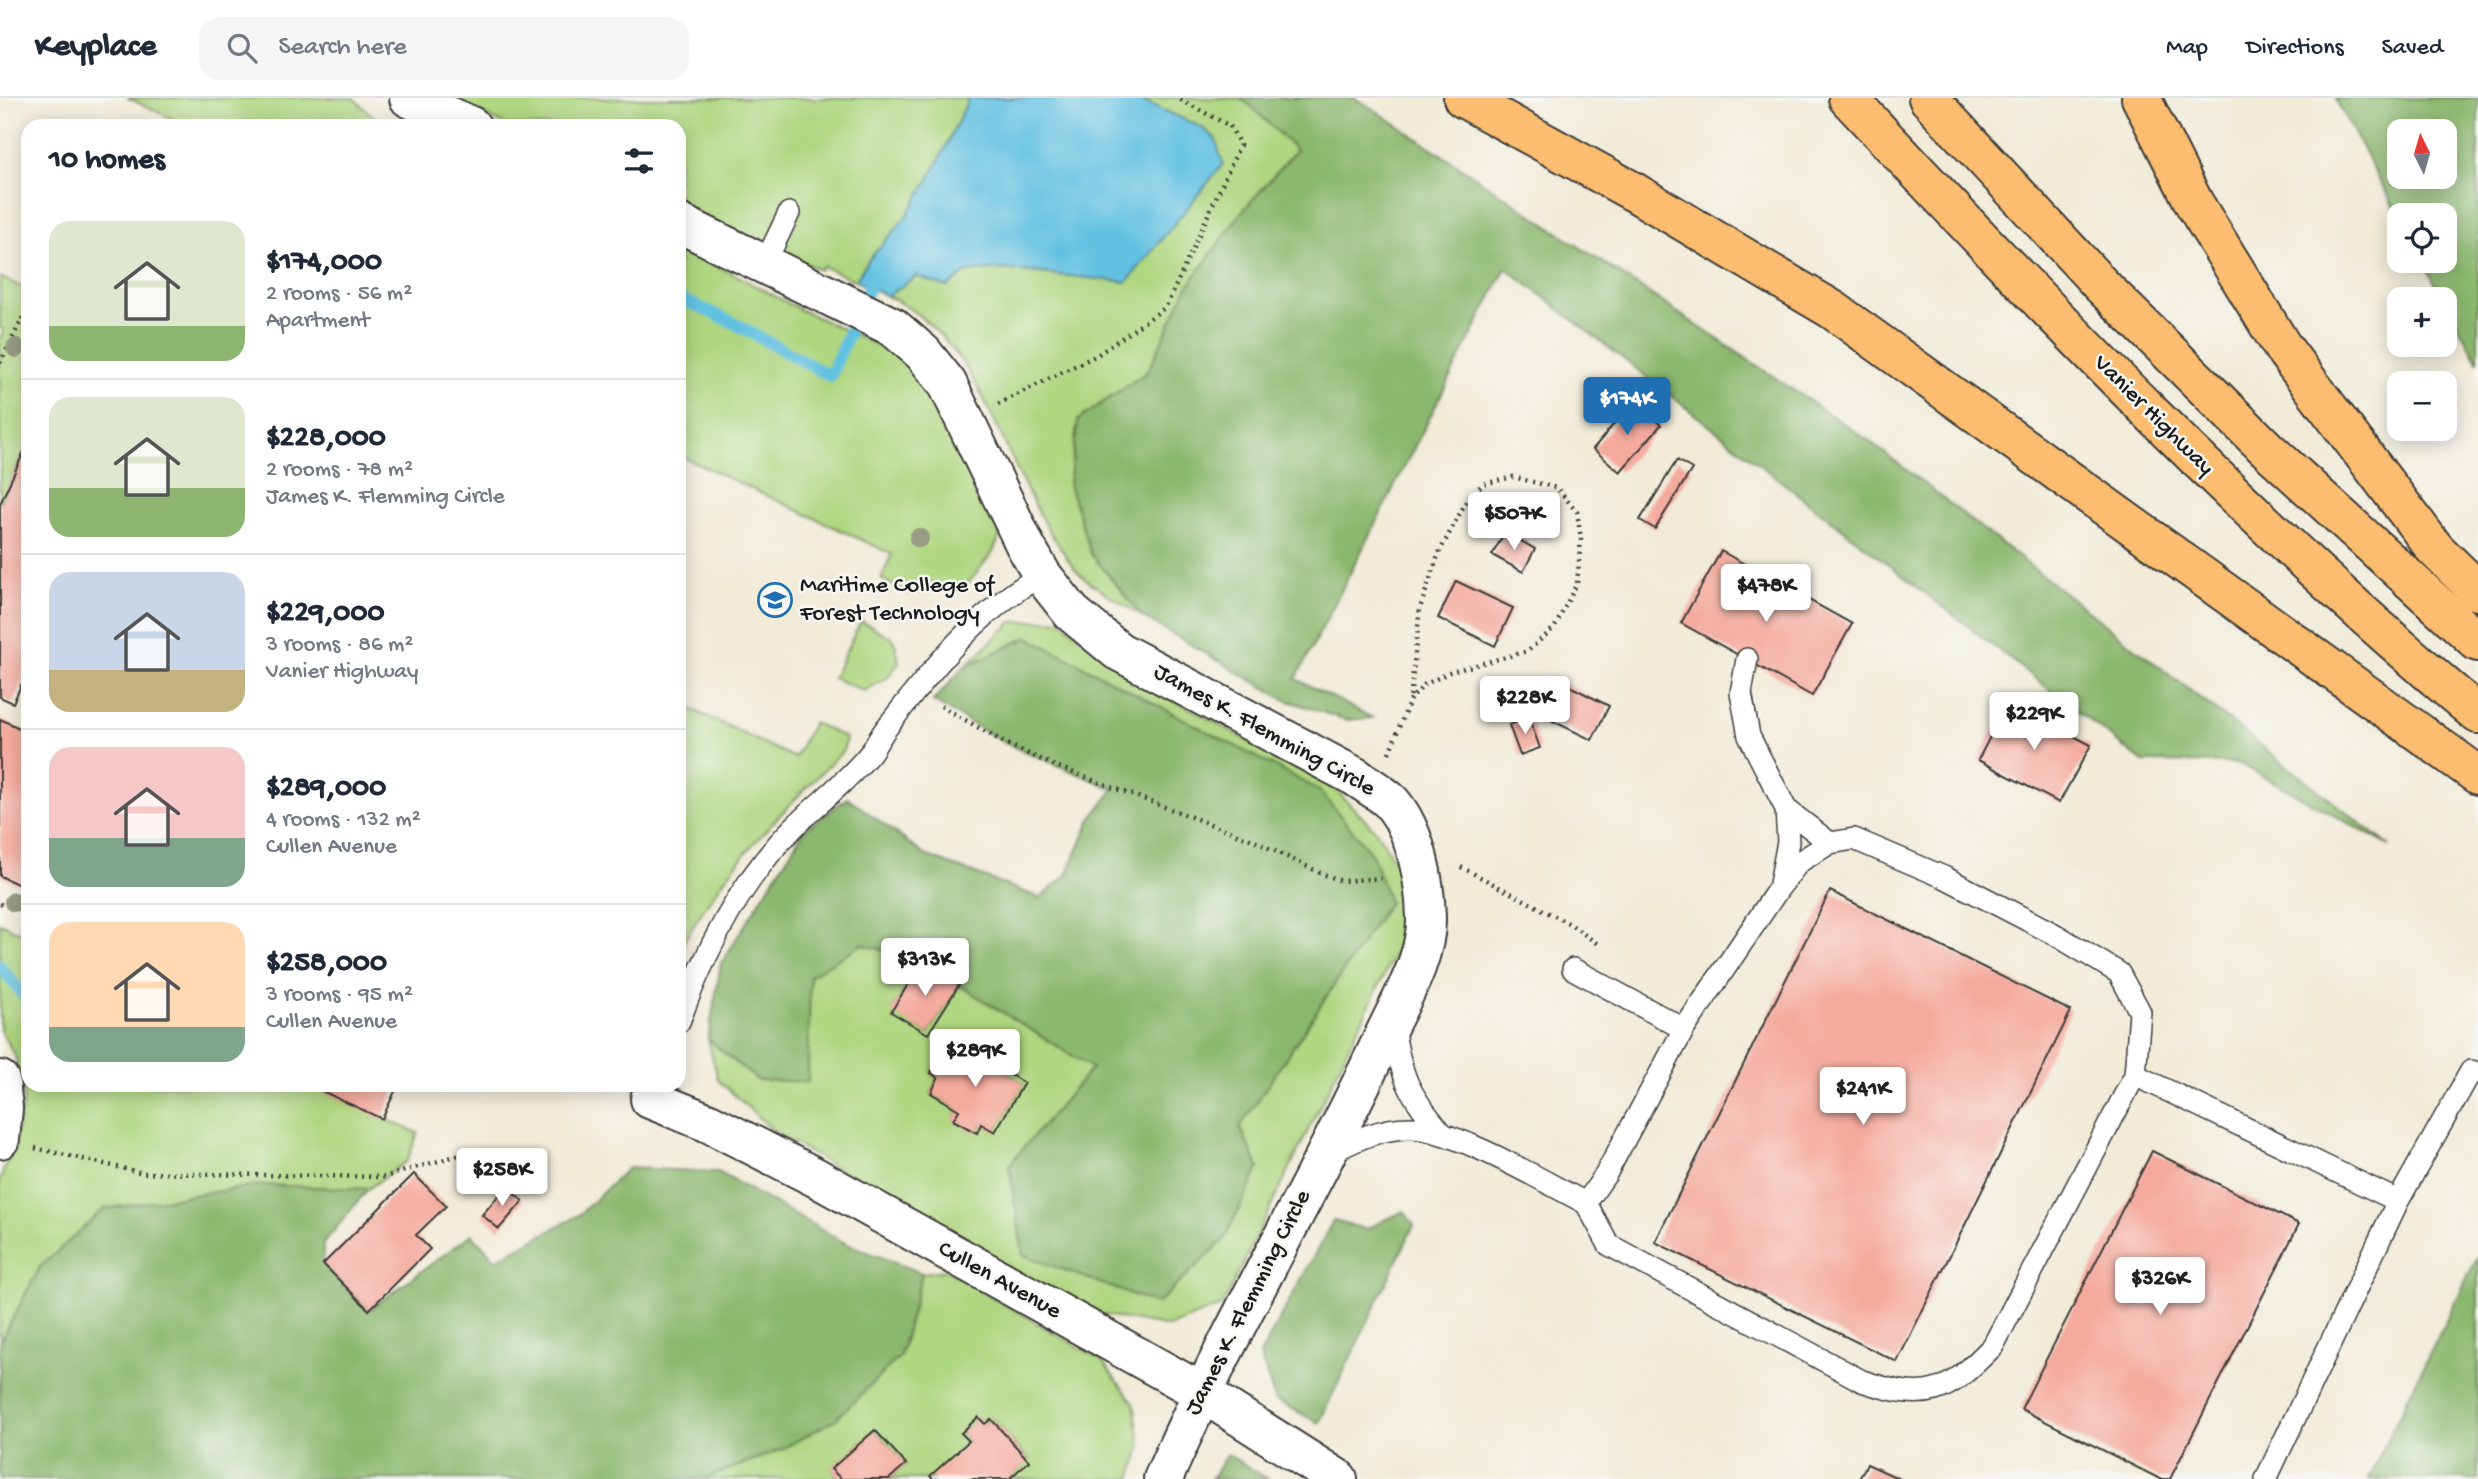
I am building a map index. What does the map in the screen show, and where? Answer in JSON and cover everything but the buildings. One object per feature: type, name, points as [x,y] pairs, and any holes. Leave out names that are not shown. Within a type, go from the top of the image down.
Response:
[{"type":"highway","points":[[1463,98],[1634,192],[1833,310],[2478,775]]},
{"type":"highway","name":"Vanier Highway","points":[[1848,98],[2084,348],[2237,499],[2413,659],[2478,714]]},
{"type":"highway","points":[[1928,98],[2112,296],[2267,449],[2478,642]]},
{"type":"highway","points":[[2141,98],[2194,203],[2283,348],[2435,549],[2478,591]]},
{"type":"street","points":[[408,98],[447,119]]},
{"type":"street","name":"James K. Flemming Circle","points":[[686,226],[893,327],[923,353],[947,383],[1042,575],[1072,613],[1118,651],[1356,777],[1391,803],[1411,838],[1420,870],[1427,919],[1418,962],[1324,1156],[1200,1392],[1163,1479]]},
{"type":"street","points":[[0,1080],[3,1108],[13,1142]]},
{"type":"street","name":"Cullen Avenue","points":[[653,1092],[817,1178],[1200,1392],[1338,1479]]},
{"type":"lane","points":[[764,265],[789,213]]},
{"type":"lane","points":[[686,1003],[701,962],[722,923],[792,828],[871,752],[956,641],[1011,592],[1042,575]]},
{"type":"lane","points":[[1747,659],[1741,693],[1749,736],[1786,809],[1788,842],[1779,888]]},
{"type":"lane","points":[[1786,809],[1830,843]]},
{"type":"lane","points":[[1324,1156],[1356,1139],[1386,1130],[1412,1128],[1442,1133],[1586,1203],[1609,1245],[1862,1381],[1898,1393],[1937,1392],[1965,1374],[1993,1346],[2135,1074],[2140,1012],[2119,973],[2056,935],[1946,878],[1854,839],[1830,843],[1799,862],[1779,888],[1684,1029],[1606,1174],[1586,1203]]},
{"type":"lane","points":[[1573,969],[1684,1029]]},
{"type":"lane","points":[[1392,1017],[1399,1068],[1416,1103],[1442,1133]]},
{"type":"lane","points":[[2266,1479],[2398,1201],[2472,1071],[2478,1073]]},
{"type":"lane","points":[[2135,1074],[2398,1201]]},
{"type":"path","points":[[965,420],[1097,355],[1166,307],[1240,145],[1230,126],[1177,98]]},
{"type":"path","points":[[0,363],[21,321]]},
{"type":"path","points":[[1369,787],[1389,752],[1410,700],[1420,608],[1439,554],[1468,498],[1483,484],[1513,477],[1557,488],[1577,512],[1581,539],[1577,583],[1555,627],[1528,651],[1450,672],[1424,685],[1410,700]]},
{"type":"path","points":[[916,692],[994,736],[1053,765],[1223,827],[1298,864],[1342,881],[1375,880],[1454,863],[1570,924],[1605,950]]},
{"type":"path","points":[[0,904],[21,910]]},
{"type":"path","points":[[13,1142],[156,1174],[384,1177],[469,1153]]},
{"type":"green space","points":[[128,98],[353,98],[376,119],[173,119]]},
{"type":"green space","points":[[447,98],[969,98],[941,157],[917,199],[902,222],[867,262],[856,281],[822,266],[820,270],[686,208],[686,119],[493,119]]},
{"type":"green space","points":[[1137,98],[1238,98],[1250,105],[1297,150],[1240,214],[1148,371],[1078,420],[1069,484],[1091,553],[1143,617],[1095,586],[1074,568],[1037,509],[987,405],[968,372],[946,342],[920,316],[887,296],[917,276],[947,287],[967,272],[1001,269],[1127,281],[1222,164],[1215,138],[1201,127]]},
{"type":"green space","points":[[1238,98],[1354,98],[1372,108],[1868,440],[2390,846],[2239,763],[2143,762],[1506,268],[1296,679],[1373,718],[1346,720],[1286,700],[1143,617],[1091,554],[1069,484],[1078,420],[1148,371],[1186,289],[1240,214],[1296,150],[1250,105]]},
{"type":"green space","points":[[2335,98],[2478,98],[2478,362],[2457,323],[2457,287],[2437,287],[2430,273],[2457,273],[2457,203],[2392,203]]},
{"type":"green space","points":[[686,249],[801,310],[884,348],[910,365],[947,416],[1004,526],[993,552],[966,586],[909,594],[881,579],[892,554],[686,458]]},
{"type":"green space","points":[[0,277],[21,287],[21,458],[0,504],[0,339],[4,330],[0,328]]},
{"type":"green space","points":[[1060,620],[1121,670],[1335,789],[1377,832],[1403,874],[1402,938],[1223,1305],[1168,1327],[1084,1311],[776,1133],[718,1080],[708,1039],[757,1080],[810,976],[862,944],[922,962],[892,1011],[928,1034],[959,985],[1092,1068],[1009,1165],[1259,1168],[1240,1127],[1389,902],[1028,637],[964,667],[1012,622]],"holes":[[[960,1045],[1024,1083],[995,1131],[981,1124],[977,1132],[954,1120],[959,1110],[931,1093],[938,1078],[931,1072],[943,1053],[951,1059]]]},
{"type":"green space","points":[[861,621],[894,639],[899,663],[887,678],[864,691],[833,678]]},
{"type":"green space","points":[[1028,637],[1319,790],[1372,854],[1389,902],[1240,1127],[1259,1168],[1224,1240],[1157,1304],[1023,1255],[1009,1165],[1092,1068],[922,962],[862,944],[810,976],[808,1082],[757,1080],[708,1039],[721,963],[805,829],[848,798],[925,855],[1040,898],[1067,875],[1091,819],[1114,789],[1005,743],[933,701],[964,667]]},
{"type":"green space","points":[[687,707],[795,758],[813,722],[846,738],[843,751],[774,821],[733,869],[686,939]]},
{"type":"green space","points":[[0,923],[21,933],[21,1084],[15,1055],[0,1030]]},
{"type":"green space","points":[[23,1092],[325,1092],[418,1133],[407,1161],[368,1189],[259,1185],[0,1342],[0,1180],[14,1143],[24,1098]]},
{"type":"green space","points":[[628,1168],[718,1172],[847,1244],[922,1273],[900,1356],[836,1419],[782,1449],[704,1479],[0,1479],[0,1342],[40,1267],[104,1209],[259,1185],[368,1189],[323,1244],[323,1264],[369,1310],[472,1234],[496,1260],[579,1215]]},
{"type":"green space","points":[[1404,1211],[1414,1225],[1319,1423],[1275,1400],[1260,1355],[1333,1221],[1366,1229]]},
{"type":"green space","points":[[2478,1256],[2478,1479],[2368,1479]]},
{"type":"green space","points":[[946,1270],[1101,1360],[1134,1403],[1141,1448],[1131,1479],[1009,1479],[1029,1460],[991,1419],[985,1424],[978,1418],[961,1433],[969,1441],[933,1479],[889,1479],[906,1464],[875,1430],[832,1469],[841,1479],[704,1479],[782,1449],[900,1356],[922,1273]]},
{"type":"green space","points":[[1227,1454],[1268,1479],[1211,1479]]},
{"type":"water","points":[[969,98],[1137,98],[1201,127],[1215,138],[1223,164],[1127,282],[1001,269],[967,272],[947,287],[917,276],[887,296],[856,281],[867,262],[902,222],[917,199],[941,157]]},
{"type":"waterway","points":[[686,301],[732,322],[830,376],[869,287]]},
{"type":"waterway","points":[[0,966],[21,992]]},
{"type":"place","name":"Maritime College of Forest Technology","points":[[775,600]]}]
